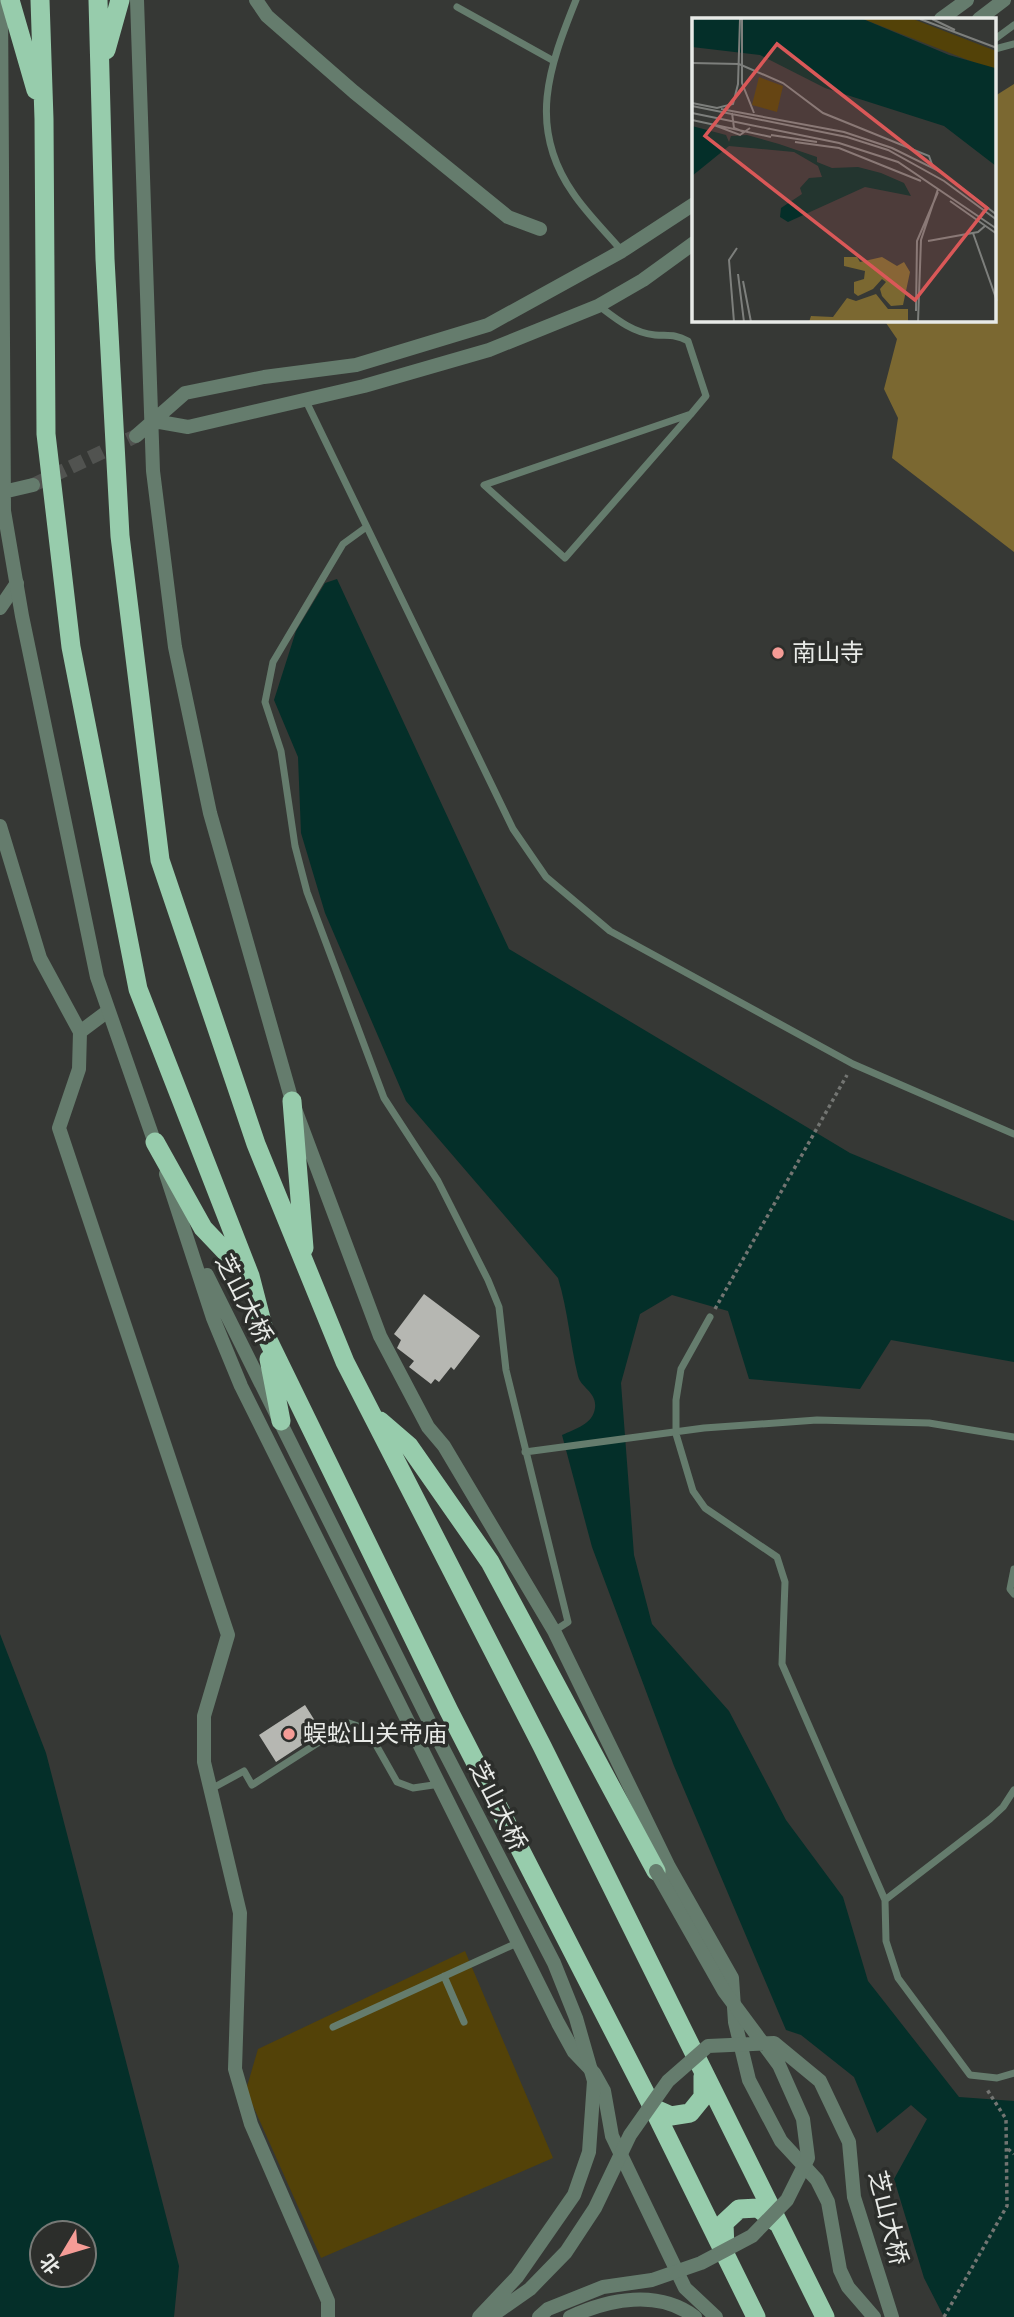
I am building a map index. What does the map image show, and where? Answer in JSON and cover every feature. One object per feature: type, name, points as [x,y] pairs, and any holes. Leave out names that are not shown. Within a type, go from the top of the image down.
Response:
[{"type":"highway","points":[[10,0],[44,120]]},
{"type":"highway","points":[[40,0],[44,120],[46,434],[71,647],[138,989],[250,1276],[265,1334],[281,1421]]},
{"type":"highway","points":[[98,0],[105,259],[120,536],[160,860],[256,1144],[345,1362],[542,1746],[825,2317]]},
{"type":"highway","points":[[100,72],[120,0]]},
{"type":"highway","points":[[292,1101],[306,1270]]},
{"type":"highway","points":[[155,1142],[203,1228],[250,1276]]},
{"type":"highway","points":[[265,1334],[449,1711],[653,2108],[756,2317]]},
{"type":"highway","points":[[372,1414],[409,1446],[490,1562],[656,1871]]},
{"type":"highway","points":[[653,2108],[671,2116],[690,2113],[703,2097],[703,2074]]},
{"type":"highway","points":[[726,2257],[724,2223],[739,2209],[758,2208],[782,2228]]},
{"type":"street","points":[[1,0],[3,492],[17,583],[97,977],[213,1318],[241,1386],[331,1572],[569,2042],[604,2091],[612,2136],[685,2288],[716,2317]]},
{"type":"street","points":[[137,0],[154,421],[153,471],[175,647],[210,813],[292,1101],[386,1348],[428,1427],[444,1446],[554,1631],[669,1867],[732,1978],[735,2022],[749,2080],[781,2141],[817,2180],[828,2202],[840,2270],[848,2287],[874,2317]]},
{"type":"street","points":[[256,0],[267,16],[354,92],[508,217],[540,229]]},
{"type":"street","points":[[942,18],[967,0]]},
{"type":"street","points":[[980,18],[1004,0]]},
{"type":"street","points":[[136,436],[186,393],[264,377],[356,365],[488,325],[622,251],[692,205]]},
{"type":"street","points":[[154,421],[188,428],[364,386],[489,350],[598,306],[643,280],[692,244]]},
{"type":"street","points":[[3,492],[33,485]]},
{"type":"street","points":[[0,608],[17,583]]},
{"type":"street","points":[[0,825],[40,958],[80,1032],[79,1069],[58,1128],[228,1635],[204,1716],[204,1762],[240,1913],[235,2069],[251,2124],[328,2301],[328,2317]]},
{"type":"street","points":[[80,1032],[108,1011]]},
{"type":"street","name":"芝山大桥","points":[[188,1239],[436,1735],[554,1964],[576,2018],[594,2081],[589,2152],[575,2195],[517,2277],[479,2317]]},
{"type":"street","points":[[538,2317],[548,2309],[603,2287],[652,2280],[701,2263],[752,2236],[787,2200],[808,2158],[803,2119],[779,2065],[724,1991],[656,1871]]},
{"type":"street","name":"芝山大桥","points":[[490,2317],[530,2289],[566,2252],[595,2208],[630,2135],[668,2081],[708,2046],[774,2043],[820,2081],[849,2143],[854,2197],[892,2317]]},
{"type":"street","points":[[570,2317],[592,2306],[648,2297],[695,2317]]},
{"type":"lane","points":[[576,0],[552,60],[545,113],[554,158],[573,193],[622,251]]},
{"type":"lane","points":[[457,6],[552,60]]},
{"type":"lane","points":[[996,38],[1014,25]]},
{"type":"lane","points":[[996,49],[1014,44]]},
{"type":"lane","points":[[598,306],[625,326],[654,335],[673,334],[688,341],[706,396],[691,414],[565,558],[484,485],[691,414]]},
{"type":"lane","points":[[305,399],[365,528],[513,829],[546,877],[610,931],[853,1064],[1014,1134]]},
{"type":"lane","points":[[365,528],[343,544],[273,662],[265,702],[281,751],[295,846],[307,892],[384,1098],[438,1181],[499,1307],[506,1370],[568,1622],[554,1631]]},
{"type":"lane","points":[[710,1317],[681,1369],[676,1400],[676,1434],[693,1491],[705,1508],[777,1557],[785,1582],[782,1664],[885,1900],[886,1941],[898,1978],[970,2075],[997,2078],[1014,2073]]},
{"type":"lane","points":[[525,1452],[655,1437],[704,1428],[817,1420],[929,1423],[1014,1437]]},
{"type":"lane","points":[[1014,1569],[1010,1590],[1014,1594]]},
{"type":"lane","points":[[211,1789],[243,1770],[252,1785],[349,1723],[367,1729],[397,1782],[413,1788],[440,1784]]},
{"type":"lane","points":[[885,1900],[990,1819],[1003,1807],[1014,1790]]},
{"type":"lane","points":[[333,2027],[520,1941]]},
{"type":"lane","points":[[444,1976],[464,2022]]},
{"type":"path","points":[[710,1317],[853,1064]]},
{"type":"path","points":[[944,2317],[1007,2206],[1006,2119],[979,2077]]},
{"type":"path","points":[[1008,2149],[1014,2154]]},
{"type":"shaded area","points":[[1014,84],[1014,552],[892,458],[898,418],[884,389],[897,339],[885,322],[996,322],[996,95]]},
{"type":"shaded area","points":[[465,1951],[553,2158],[321,2258],[246,2090],[258,2049]]},
{"type":"water","points":[[337,579],[509,949],[850,1153],[1014,1221],[1014,1362],[891,1340],[860,1389],[749,1379],[728,1311],[672,1295],[640,1314],[621,1383],[634,1555],[652,1624],[729,1711],[786,1820],[843,1897],[868,1981],[959,2097],[1014,2101],[1014,2317],[944,2317],[924,2278],[894,2179],[927,2119],[911,2105],[877,2133],[854,2077],[801,2035],[786,2030],[674,1766],[592,1547],[562,1435],[587,1422],[594,1414],[595,1403],[578,1376],[558,1278],[406,1101],[325,913],[301,833],[298,757],[274,700],[296,631],[325,583]]},
{"type":"water","points":[[0,1634],[46,1753],[179,2266],[174,2317],[0,2317]]},
{"type":"building","points":[[424,1294],[480,1336],[454,1370],[451,1367],[439,1382],[435,1379],[431,1384],[409,1367],[414,1361],[397,1348],[401,1340],[394,1334]]},
{"type":"building","points":[[305,1705],[322,1732],[276,1762],[259,1735]]},
{"type":"tunnel","points":[[33,485],[136,436]]},
{"type":"place","name":"南山寺","points":[[778,653]]},
{"type":"place","name":"蜈蚣山关帝庙","points":[[289,1734]]}]
